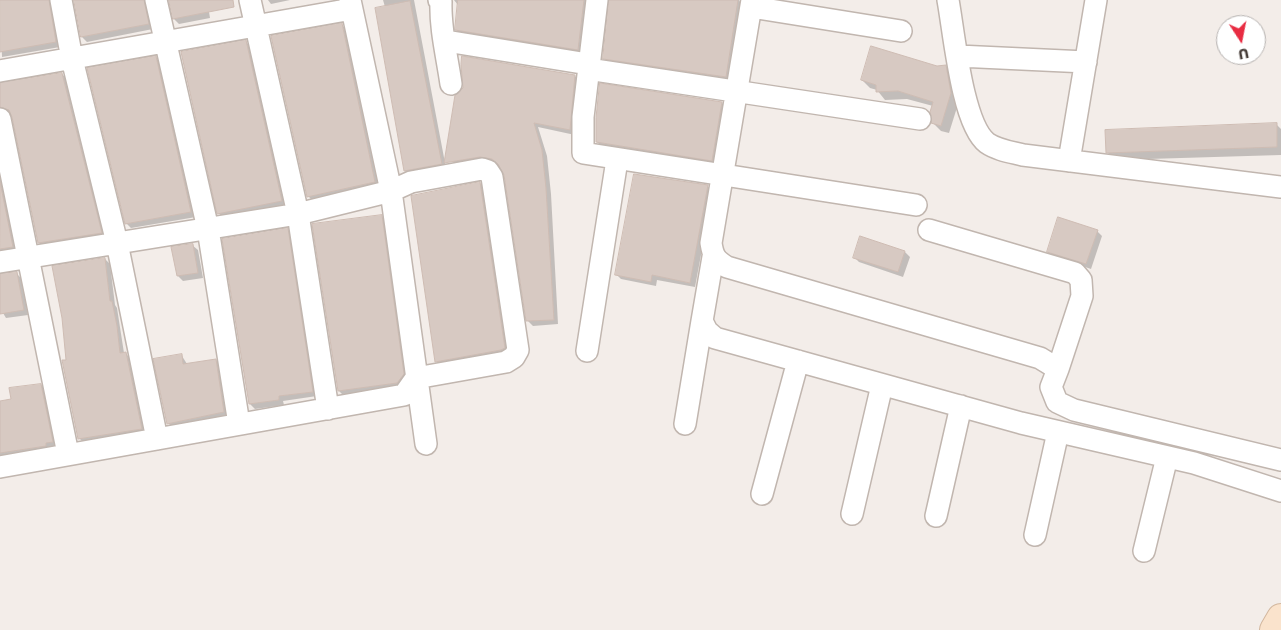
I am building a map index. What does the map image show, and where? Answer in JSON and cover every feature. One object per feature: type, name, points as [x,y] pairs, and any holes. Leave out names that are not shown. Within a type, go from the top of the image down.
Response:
[{"type":"street","points":[[61,0],[72,58],[117,243],[157,439]]},
{"type":"street","points":[[156,0],[208,229],[239,424]]},
{"type":"street","points":[[250,0],[298,214],[328,409]]},
{"type":"street","points":[[439,0],[441,2],[440,21],[446,41],[451,84]]},
{"type":"street","points":[[597,0],[582,129],[583,153],[617,160],[916,205]]},
{"type":"street","points":[[948,0],[969,115],[978,133],[986,142],[997,148],[1023,155],[1281,187]]},
{"type":"street","points":[[1069,161],[1096,0]]},
{"type":"street","points":[[685,424],[713,256],[711,243],[738,92],[751,3],[901,32]]},
{"type":"street","points":[[0,71],[257,27],[351,5],[391,191],[426,444]]},
{"type":"street","points":[[446,41],[738,92],[920,119]]},
{"type":"street","points":[[958,56],[1086,62]]},
{"type":"street","points":[[0,119],[26,256],[68,454]]},
{"type":"street","points":[[587,351],[617,160]]},
{"type":"street","points":[[0,262],[26,256],[298,214],[391,191],[411,182],[474,169],[488,171],[492,177],[518,350],[514,357],[506,362],[416,378],[404,395],[0,466]]},
{"type":"street","points":[[929,230],[1075,272],[1081,280],[1082,296],[1051,387],[1057,402],[1074,410],[1281,460]]},
{"type":"street","points":[[713,256],[727,267],[1016,349],[1040,358],[1058,369]]},
{"type":"street","points":[[702,321],[707,332],[715,338],[1058,432],[1194,463],[1281,491]]},
{"type":"street","points":[[762,494],[798,361]]},
{"type":"street","points":[[852,514],[882,385]]},
{"type":"street","points":[[936,516],[961,406]]},
{"type":"street","points":[[1035,535],[1058,432]]},
{"type":"street","points":[[1144,551],[1167,456]]},
{"type":"street","points":[[1274,630],[1281,618]]},
{"type":"building","points":[[0,0],[49,0],[56,42],[0,52]]},
{"type":"building","points":[[74,0],[144,0],[149,24],[81,37]]},
{"type":"building","points":[[169,0],[233,0],[234,7],[173,19]]},
{"type":"building","points":[[458,0],[584,0],[578,50],[455,30]]},
{"type":"building","points":[[609,0],[738,0],[726,77],[603,59]]},
{"type":"building","points":[[410,1],[442,164],[404,171],[375,8]]},
{"type":"building","points":[[342,23],[375,182],[307,197],[271,36]]},
{"type":"building","points":[[246,40],[282,201],[217,214],[181,52]]},
{"type":"building","points":[[871,46],[937,66],[946,65],[951,93],[941,126],[931,123],[930,112],[933,102],[898,91],[876,92],[876,85],[861,80]]},
{"type":"building","points":[[156,56],[191,212],[125,224],[87,68]]},
{"type":"building","points":[[462,56],[575,75],[570,130],[534,123],[542,150],[546,188],[554,320],[526,321],[504,175],[498,164],[492,159],[480,157],[444,163],[455,95],[463,88]]},
{"type":"building","points":[[62,73],[102,233],[38,243],[12,117],[9,110],[0,107],[0,83]]},
{"type":"building","points":[[600,83],[722,102],[712,161],[596,142],[596,118]]},
{"type":"building","points":[[1277,123],[1277,147],[1106,153],[1105,130]]},
{"type":"building","points":[[634,174],[708,185],[690,283],[652,275],[651,282],[615,275]]},
{"type":"building","points":[[0,182],[13,247],[0,249]]},
{"type":"building","points":[[480,182],[505,348],[435,362],[411,196]]},
{"type":"building","points":[[382,215],[404,374],[397,383],[338,391],[312,224]]},
{"type":"building","points":[[1058,217],[1098,230],[1086,264],[1047,252]]},
{"type":"building","points":[[288,228],[313,392],[279,396],[279,400],[249,404],[222,239]]},
{"type":"building","points":[[860,236],[905,251],[898,272],[853,258]]},
{"type":"building","points":[[193,244],[198,273],[177,276],[171,247]]},
{"type":"building","points":[[105,258],[110,301],[112,301],[117,326],[120,353],[126,352],[142,429],[78,439],[62,360],[66,360],[62,318],[52,266]]},
{"type":"building","points":[[17,272],[24,310],[0,314],[0,274]]},
{"type":"building","points":[[182,354],[183,364],[216,359],[224,412],[167,424],[153,359]]},
{"type":"building","points":[[41,384],[53,442],[46,443],[46,446],[0,453],[0,401],[11,399],[9,388]]}]
